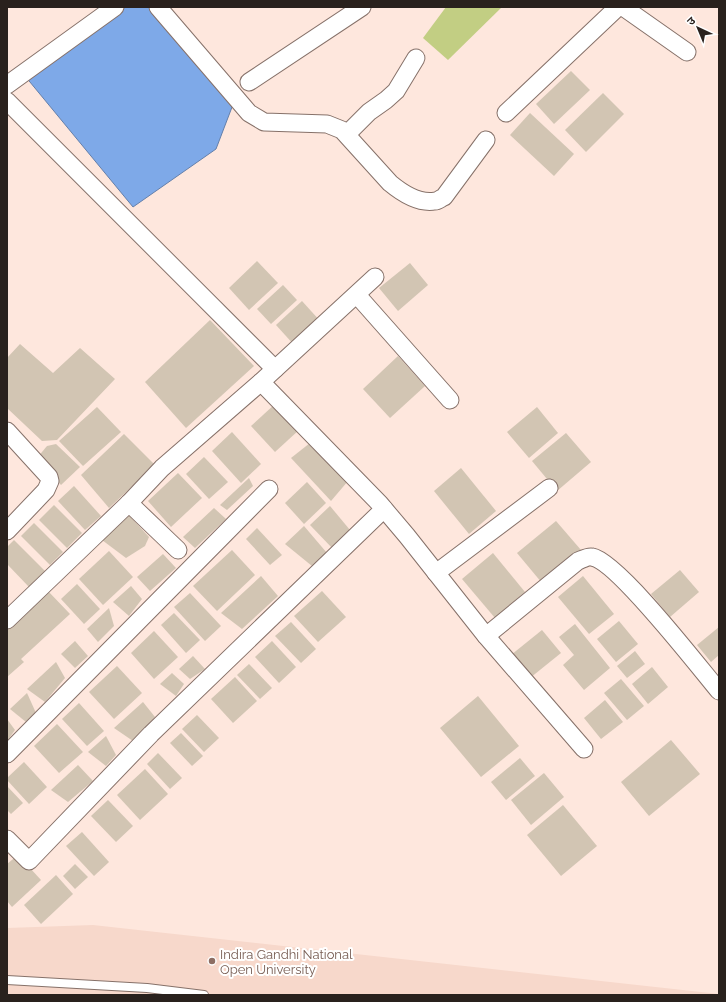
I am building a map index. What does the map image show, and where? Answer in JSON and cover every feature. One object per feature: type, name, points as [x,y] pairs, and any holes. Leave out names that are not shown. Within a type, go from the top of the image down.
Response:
[{"type":"street","points":[[7,85],[115,7]]},
{"type":"street","points":[[158,7],[249,113],[264,122],[326,124],[342,130],[385,178],[398,190],[411,198],[436,201],[444,197],[486,140]]},
{"type":"street","points":[[249,82],[362,7]]},
{"type":"street","points":[[506,113],[618,7]]},
{"type":"street","points":[[623,7],[687,52]]},
{"type":"street","points":[[347,134],[369,112],[386,100],[396,90],[416,58]]},
{"type":"street","points":[[7,101],[275,369]]},
{"type":"street","points":[[7,620],[129,503],[162,468],[261,382],[375,277]]},
{"type":"street","points":[[357,295],[450,400]]},
{"type":"street","points":[[261,382],[384,509],[486,636],[584,749]]},
{"type":"street","points":[[7,431],[49,477],[50,481],[46,490],[7,531]]},
{"type":"street","points":[[436,573],[549,488]]},
{"type":"street","points":[[7,754],[269,489]]},
{"type":"street","points":[[129,503],[178,550]]},
{"type":"street","points":[[7,839],[29,861],[151,734],[384,509]]},
{"type":"street","points":[[486,636],[578,561],[588,557],[593,557],[613,568],[654,613],[719,691]]},
{"type":"lane","points":[[7,980],[147,988],[204,995]]},
{"type":"lane","points":[[147,988],[154,995]]},
{"type":"shaded area","name":"Indira Gandhi National Open University","points":[[93,925],[719,995],[7,995],[7,928]]},
{"type":"green space","points":[[446,7],[502,7],[448,60],[423,38]]},
{"type":"water","points":[[118,7],[158,7],[237,94],[216,149],[133,207],[25,76]]},
{"type":"building","points":[[571,71],[590,90],[554,124],[536,104]]},
{"type":"building","points":[[603,93],[624,114],[586,152],[565,130]]},
{"type":"building","points":[[530,113],[574,154],[554,176],[510,135]]},
{"type":"building","points":[[257,261],[278,283],[249,310],[229,288]]},
{"type":"building","points":[[410,263],[428,285],[398,311],[379,288]]},
{"type":"building","points":[[283,285],[297,300],[271,324],[257,309]]},
{"type":"building","points":[[302,301],[321,322],[295,346],[276,325]]},
{"type":"building","points":[[210,320],[254,366],[186,428],[145,382]]},
{"type":"building","points":[[20,344],[53,373],[80,348],[115,379],[57,440],[42,441],[7,408],[7,358]]},
{"type":"building","points":[[398,356],[425,386],[390,418],[363,389]]},
{"type":"building","points":[[275,404],[299,430],[275,452],[251,426]]},
{"type":"building","points":[[97,407],[121,432],[83,466],[59,441]]},
{"type":"building","points":[[537,407],[558,433],[529,458],[507,432]]},
{"type":"building","points":[[232,432],[261,464],[241,483],[212,451]]},
{"type":"building","points":[[566,433],[591,462],[557,491],[532,461]]},
{"type":"building","points":[[124,434],[155,465],[109,508],[81,475]]},
{"type":"building","points":[[310,443],[348,481],[331,501],[291,458]]},
{"type":"building","points":[[56,444],[80,467],[61,485],[37,458],[47,446]]},
{"type":"building","points":[[204,457],[228,482],[209,499],[186,474]]},
{"type":"building","points":[[461,468],[496,511],[469,534],[434,491]]},
{"type":"building","points":[[178,473],[202,498],[171,527],[148,501]]},
{"type":"building","points":[[249,478],[253,486],[227,510],[220,505]]},
{"type":"building","points":[[307,482],[326,503],[304,524],[285,503]]},
{"type":"building","points":[[74,486],[101,516],[85,530],[58,501]]},
{"type":"building","points":[[54,505],[82,533],[67,548],[39,520]]},
{"type":"building","points":[[330,506],[350,530],[334,550],[310,525]]},
{"type":"building","points":[[214,508],[226,519],[195,548],[183,537]]},
{"type":"building","points":[[126,512],[149,537],[145,546],[126,558],[102,540]]},
{"type":"building","points":[[556,521],[581,550],[542,583],[517,553]]},
{"type":"building","points":[[34,523],[63,552],[50,565],[21,536]]},
{"type":"building","points":[[304,526],[327,553],[312,566],[285,544]]},
{"type":"building","points":[[257,528],[282,555],[270,565],[246,539]]},
{"type":"building","points":[[14,540],[45,571],[29,587],[7,564],[7,547]]},
{"type":"building","points":[[232,550],[255,575],[217,611],[193,586]]},
{"type":"building","points":[[109,551],[133,577],[103,605],[79,579]]},
{"type":"building","points":[[493,553],[525,592],[495,618],[462,579]]},
{"type":"building","points":[[163,554],[176,568],[150,591],[137,577]]},
{"type":"building","points":[[680,570],[699,592],[670,617],[651,594]]},
{"type":"building","points":[[261,576],[278,596],[242,629],[221,613]]},
{"type":"building","points":[[583,576],[614,614],[589,634],[558,597]]},
{"type":"building","points":[[77,584],[100,609],[84,624],[61,599]]},
{"type":"building","points":[[131,586],[142,599],[129,616],[113,602]]},
{"type":"building","points":[[47,590],[70,614],[21,659],[24,662],[7,677],[7,629]]},
{"type":"building","points":[[322,591],[346,617],[318,642],[294,616]]},
{"type":"building","points":[[190,593],[221,626],[205,641],[174,607]]},
{"type":"building","points":[[109,608],[114,626],[98,642],[87,629]]},
{"type":"building","points":[[174,613],[200,640],[186,653],[161,625]]},
{"type":"building","points":[[619,621],[638,644],[616,662],[597,639]]},
{"type":"building","points":[[291,622],[316,649],[301,663],[275,636]]},
{"type":"building","points":[[575,624],[610,668],[584,690],[563,665],[574,655],[559,637]]},
{"type":"building","points":[[719,627],[719,655],[711,662],[697,645]]},
{"type":"building","points":[[542,630],[561,653],[530,678],[511,655]]},
{"type":"building","points":[[154,631],[178,657],[154,679],[131,653]]},
{"type":"building","points":[[75,641],[88,656],[75,668],[61,654]]},
{"type":"building","points":[[272,641],[296,667],[279,683],[255,657]]},
{"type":"building","points":[[635,651],[645,664],[627,678],[617,666]]},
{"type":"building","points":[[193,656],[205,669],[190,679],[179,669]]},
{"type":"building","points":[[56,662],[65,678],[45,702],[27,689]]},
{"type":"building","points":[[249,664],[272,688],[260,699],[237,675]]},
{"type":"building","points":[[117,666],[142,693],[114,719],[89,692]]},
{"type":"building","points":[[652,667],[668,687],[648,704],[632,684]]},
{"type":"building","points":[[172,673],[184,684],[176,696],[160,684]]},
{"type":"building","points":[[235,677],[257,701],[233,723],[211,699]]},
{"type":"building","points":[[621,679],[644,706],[627,720],[604,693]]},
{"type":"building","points":[[27,693],[36,713],[26,722],[10,709]]},
{"type":"building","points":[[478,696],[519,746],[481,777],[440,728]]},
{"type":"building","points":[[605,700],[623,722],[601,739],[584,718]]},
{"type":"building","points":[[143,702],[155,717],[133,741],[114,728]]},
{"type":"building","points":[[79,703],[104,731],[87,746],[62,719]]},
{"type":"building","points":[[197,715],[219,738],[204,752],[182,729]]},
{"type":"building","points":[[7,719],[15,730],[7,741]]},
{"type":"building","points":[[57,724],[83,752],[59,773],[34,746]]},
{"type":"building","points":[[181,733],[203,756],[192,766],[170,743]]},
{"type":"building","points":[[106,736],[116,755],[106,766],[88,752]]},
{"type":"building","points":[[671,740],[700,774],[649,816],[621,782]]},
{"type":"building","points":[[158,753],[182,778],[170,789],[147,764]]},
{"type":"building","points":[[520,758],[535,776],[506,800],[491,782]]},
{"type":"building","points":[[24,762],[47,787],[29,804],[7,780],[7,778]]},
{"type":"building","points":[[78,765],[93,781],[68,802],[51,790]]},
{"type":"building","points":[[145,769],[168,794],[140,820],[117,795]]},
{"type":"building","points":[[544,773],[564,797],[531,825],[511,800]]},
{"type":"building","points":[[7,786],[23,803],[11,814],[7,810]]},
{"type":"building","points":[[108,800],[133,826],[116,842],[91,816]]},
{"type":"building","points":[[563,805],[597,846],[561,876],[527,835]]},
{"type":"building","points":[[82,832],[109,862],[94,876],[66,846]]},
{"type":"building","points":[[18,855],[41,880],[12,907],[7,901],[7,864]]},
{"type":"building","points":[[75,864],[88,877],[75,889],[63,876]]},
{"type":"building","points":[[56,875],[73,894],[41,924],[24,905]]},
{"type":"place","name":"Indira Gandhi National Open University","points":[[212,961]]}]
